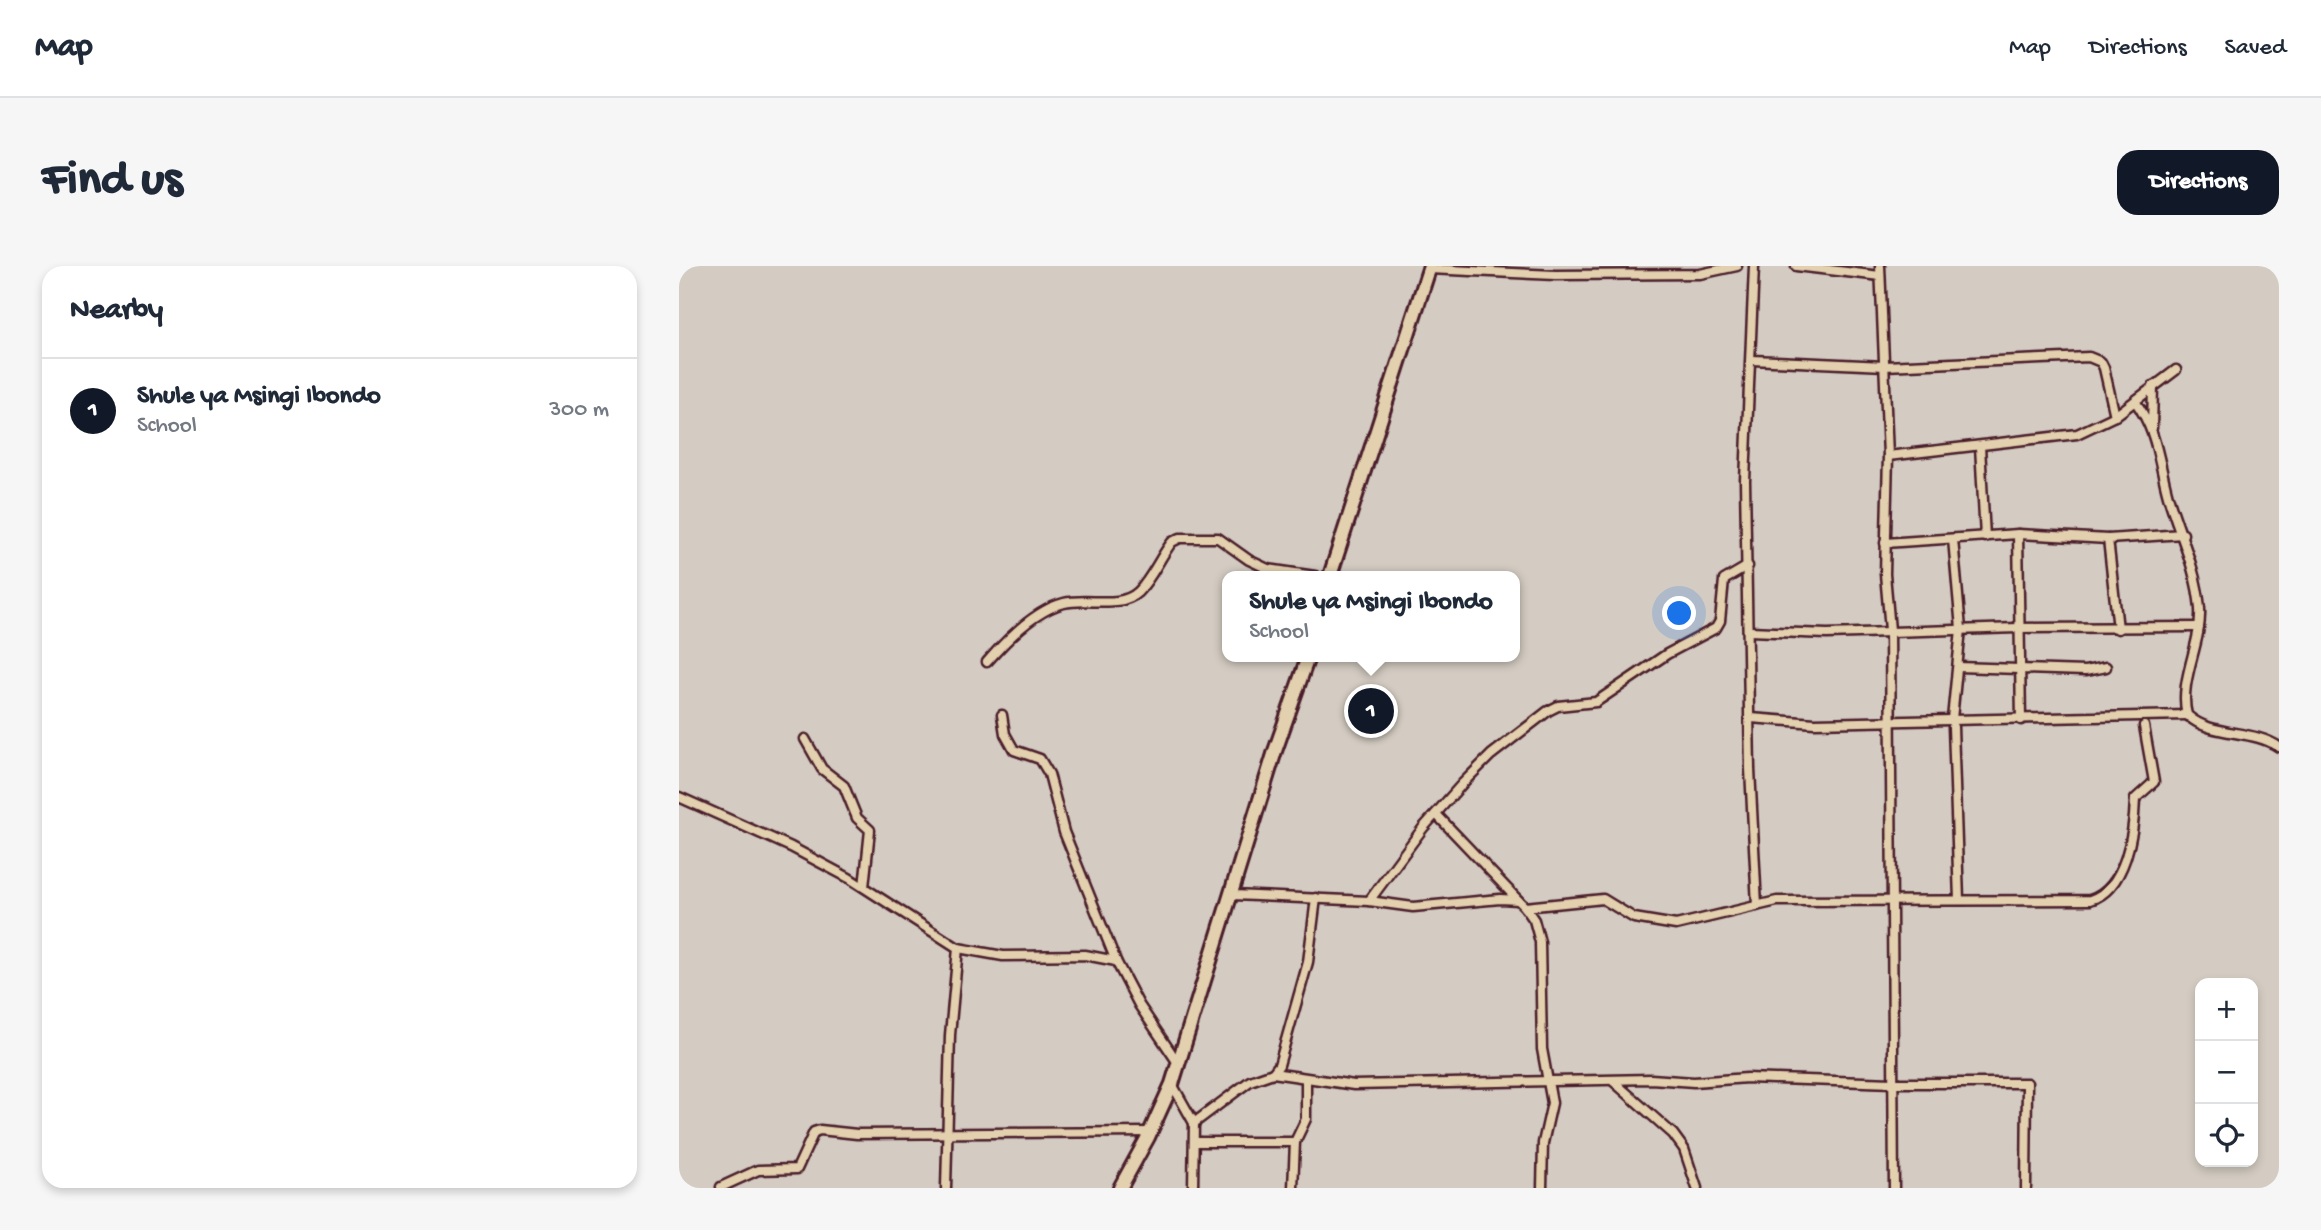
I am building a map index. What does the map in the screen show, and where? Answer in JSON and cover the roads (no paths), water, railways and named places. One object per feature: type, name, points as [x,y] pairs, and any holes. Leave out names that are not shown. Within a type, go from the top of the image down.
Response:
[{"type":"main road","points":[[1332,571],[1429,267]]},
{"type":"main road","points":[[1120,1188],[1151,1132],[1172,1084],[1233,895],[1275,751],[1306,662]]},
{"type":"street","points":[[1429,267],[1555,275],[1700,274],[1737,266]]},
{"type":"street","points":[[1754,266],[1745,481],[1757,906]]},
{"type":"street","points":[[1796,266],[1880,276]]},
{"type":"street","points":[[1880,266],[1888,456],[1885,543],[1891,630],[1894,1188]]},
{"type":"street","points":[[1752,360],[1885,366],[2089,357],[2101,362],[2104,368],[2115,415]]},
{"type":"street","points":[[1888,456],[2077,434],[2115,415],[2175,370]]},
{"type":"street","points":[[2153,386],[2152,428],[2168,497],[2183,534],[2200,609],[2199,627],[2184,699],[2187,715]]},
{"type":"street","points":[[2135,401],[2152,428]]},
{"type":"street","points":[[1980,446],[1985,537]]},
{"type":"street","points":[[1885,543],[2018,534],[2108,539],[2183,534]]},
{"type":"street","points":[[2018,534],[2021,720]]},
{"type":"street","points":[[987,662],[1021,630],[1054,606],[1082,600],[1115,601],[1138,592],[1172,542],[1180,538],[1218,538],[1249,561],[1281,571]]},
{"type":"street","points":[[1953,539],[1961,629],[1952,723],[1955,861],[1959,900]]},
{"type":"street","points":[[2108,539],[2117,629]]},
{"type":"street","points":[[1369,901],[1436,814],[1491,755],[1548,711],[1558,706],[1584,704],[1605,698],[1667,654],[1716,628],[1721,613],[1722,583],[1748,566]]},
{"type":"street","points":[[1749,631],[1827,634],[1891,630],[2199,627]]},
{"type":"street","points":[[1958,667],[2085,671],[2106,667]]},
{"type":"street","points":[[1002,715],[1005,734],[1014,750],[1040,759],[1049,774],[1064,832],[1115,961],[1139,1005],[1178,1063]]},
{"type":"street","points":[[1751,718],[1815,723],[1891,720],[1952,723],[2187,715],[2208,728],[2249,735],[2279,747]]},
{"type":"street","points":[[1233,895],[1369,901],[1413,907],[1457,905],[1485,898],[1521,904],[1603,899],[1634,918],[1676,925],[1777,901],[2087,900],[2107,893],[2116,882],[2133,827],[2137,796],[2154,782],[2144,726]]},
{"type":"street","points":[[805,740],[822,769],[844,786],[857,818],[870,830],[865,887]]},
{"type":"street","points":[[679,797],[791,847],[865,887],[958,948],[1003,956],[1085,955],[1115,961]]},
{"type":"street","points":[[1436,814],[1534,920],[1540,942],[1540,1017],[1552,1112],[1543,1143],[1542,1188]]},
{"type":"street","points":[[1273,1073],[1282,1059],[1308,962],[1316,898]]},
{"type":"street","points":[[946,1188],[950,1035],[958,948]]},
{"type":"street","points":[[1194,1123],[1250,1082],[1273,1073],[1354,1085],[1747,1078],[1893,1083],[2027,1083],[2026,1188]]},
{"type":"street","points":[[1293,1188],[1295,1142],[1306,1119],[1306,1079]]},
{"type":"street","points":[[1613,1081],[1674,1134],[1684,1149],[1697,1188]]},
{"type":"street","points":[[1172,1084],[1194,1123],[1193,1188]]},
{"type":"street","points":[[721,1187],[758,1170],[797,1169],[811,1135],[820,1130],[847,1133],[949,1134],[1151,1132]]},
{"type":"street","points":[[1194,1142],[1295,1142]]},
{"type":"place","name":"Shule ya Msingi Ibondo","points":[[1371,711]]}]
